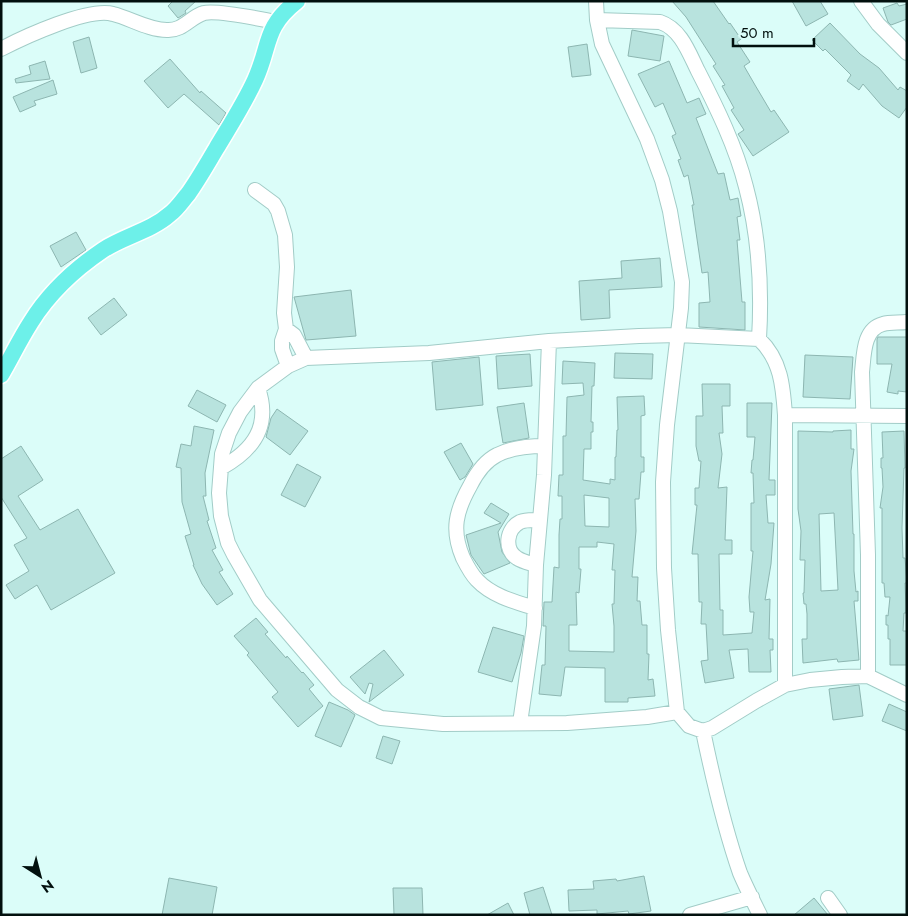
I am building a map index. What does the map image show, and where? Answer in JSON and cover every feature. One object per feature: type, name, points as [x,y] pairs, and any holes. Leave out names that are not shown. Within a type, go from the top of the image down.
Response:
[{"type":"main road","points":[[1,375],[30,322],[46,300],[63,282],[103,250],[160,222],[186,196],[229,128],[255,79],[270,32],[284,11],[297,1]]},
{"type":"street","points":[[596,1],[597,20],[602,44],[646,139],[662,180],[670,211],[682,282],[663,482],[664,568],[668,630],[677,712],[689,726],[703,731],[712,728],[756,700],[785,685],[810,680],[868,676],[907,695]]},
{"type":"street","points":[[861,1],[878,24],[902,41],[907,53]]},
{"type":"street","points":[[1,49],[24,38],[92,13],[112,13],[159,30],[178,29],[198,16],[210,12],[276,22]]},
{"type":"street","points":[[597,20],[660,22],[668,24],[683,42],[703,80],[732,143],[746,187],[754,226],[758,261],[760,293],[759,339]]},
{"type":"street","points":[[255,190],[274,204],[285,235],[287,267],[284,313],[286,329],[282,335],[282,349],[288,366]]},
{"type":"street","points":[[868,676],[868,555],[862,372],[869,333],[881,324],[907,322]]},
{"type":"street","points":[[286,329],[294,335],[306,358]]},
{"type":"street","points":[[677,712],[647,717],[567,724],[443,724],[381,718],[359,707],[337,690],[260,600],[234,556],[228,542],[221,516],[219,493],[222,454],[229,433],[246,402],[258,388],[288,366],[306,358],[428,353],[549,341],[678,335],[759,339],[770,350],[780,374],[785,415],[785,685]]},
{"type":"street","points":[[520,723],[535,608],[536,566],[545,446],[549,341]]},
{"type":"street","points":[[221,468],[236,460],[255,439],[263,416],[258,388]]},
{"type":"street","points":[[785,415],[907,416]]},
{"type":"street","points":[[535,608],[510,600],[478,582],[469,571],[461,553],[456,534],[456,519],[465,495],[485,463],[497,455],[514,449],[545,446]]},
{"type":"street","points":[[536,566],[517,558],[510,551],[508,535],[518,522],[540,520]]},
{"type":"street","points":[[703,731],[718,801],[741,874],[760,915]]},
{"type":"street","points":[[690,915],[752,897]]},
{"type":"street","points":[[828,898],[840,915]]},
{"type":"building","points":[[173,1],[196,1],[185,11],[186,13],[178,18],[168,6]]},
{"type":"building","points":[[672,1],[713,1],[741,39],[737,42],[750,62],[744,66],[755,85],[771,112],[774,110],[789,132],[753,156],[738,134],[744,130],[731,110],[734,108],[722,86],[725,85],[713,66],[716,64],[686,17]]},
{"type":"building","points":[[792,1],[820,1],[828,14],[806,26]]},
{"type":"building","points":[[897,3],[899,6],[907,4],[907,19],[891,25],[883,8]]},
{"type":"building","points":[[830,23],[860,54],[879,68],[898,90],[900,87],[907,91],[907,107],[899,118],[882,106],[863,84],[859,90],[847,81],[851,75],[825,49],[823,51],[812,40]]},
{"type":"building","points":[[632,30],[664,36],[660,61],[628,56]]},
{"type":"building","points":[[89,37],[97,68],[81,73],[73,42]]},
{"type":"building","points":[[587,44],[591,75],[572,77],[568,47]]},
{"type":"building","points":[[170,59],[200,93],[201,91],[226,113],[219,125],[184,94],[168,108],[144,81]]},
{"type":"building","points":[[45,61],[50,79],[16,83],[15,79],[31,74],[29,66]]},
{"type":"building","points":[[669,61],[687,103],[699,98],[706,114],[696,118],[718,174],[724,173],[730,200],[738,198],[741,216],[737,217],[740,240],[737,240],[742,302],[745,302],[745,330],[699,327],[699,303],[710,302],[708,272],[702,273],[692,205],[694,205],[688,175],[684,177],[678,160],[681,159],[672,136],[676,134],[663,103],[655,107],[638,74]]},
{"type":"building","points":[[53,80],[57,94],[34,101],[36,105],[20,112],[13,97]]},
{"type":"building","points":[[76,232],[86,250],[61,267],[50,246]]},
{"type":"building","points":[[660,258],[662,287],[609,290],[610,318],[581,320],[579,281],[622,278],[621,261]]},
{"type":"building","points":[[351,290],[356,336],[306,340],[294,297]]},
{"type":"building","points":[[114,298],[127,315],[101,335],[88,318]]},
{"type":"building","points":[[878,337],[907,337],[907,392],[898,391],[898,394],[887,392],[892,364],[877,364]]},
{"type":"building","points":[[615,353],[653,354],[652,379],[614,378]]},
{"type":"building","points":[[530,354],[532,386],[498,389],[496,356]]},
{"type":"building","points":[[805,355],[853,357],[850,399],[803,397]]},
{"type":"building","points":[[479,357],[483,405],[436,410],[432,362]]},
{"type":"building","points":[[563,361],[595,363],[594,386],[592,386],[591,422],[593,422],[593,432],[591,432],[591,449],[584,449],[583,480],[610,484],[610,479],[615,480],[618,430],[617,397],[644,396],[645,415],[641,416],[641,457],[644,457],[644,472],[641,472],[639,499],[635,499],[636,531],[632,577],[638,577],[637,601],[640,601],[642,625],[647,625],[648,680],[653,679],[655,696],[628,698],[628,702],[605,702],[605,668],[565,667],[561,696],[539,694],[542,665],[545,665],[546,626],[543,626],[544,602],[552,602],[554,567],[559,568],[562,496],[558,496],[559,475],[563,475],[563,436],[566,436],[567,397],[584,395],[583,383],[562,384]],"holes":[[[584,495],[609,498],[609,527],[585,526]],[[597,542],[614,544],[612,570],[615,570],[614,604],[612,604],[614,652],[569,651],[569,625],[577,625],[576,592],[579,593],[581,569],[579,569],[579,547],[597,547]]]},
{"type":"building","points":[[702,384],[730,384],[730,406],[722,406],[723,433],[719,433],[722,454],[718,488],[727,487],[725,540],[732,540],[732,554],[719,554],[720,610],[723,610],[723,635],[752,633],[754,612],[750,612],[749,597],[753,551],[751,551],[751,503],[754,503],[753,473],[751,473],[755,437],[747,437],[747,403],[772,403],[769,480],[775,480],[775,495],[766,495],[768,523],[774,523],[771,564],[765,600],[770,599],[769,639],[773,639],[773,650],[770,650],[771,672],[749,672],[748,649],[729,650],[734,678],[705,683],[701,661],[708,660],[706,624],[701,624],[702,602],[699,602],[698,554],[692,554],[697,505],[695,505],[695,488],[699,488],[701,461],[699,461],[696,446],[696,416],[703,416]]},
{"type":"building","points":[[197,390],[226,405],[217,422],[188,406]]},
{"type":"building","points":[[524,403],[529,438],[503,443],[497,407]]},
{"type":"building","points":[[277,409],[308,431],[290,455],[266,437],[271,418]]},
{"type":"building","points":[[194,426],[214,430],[205,473],[206,496],[203,496],[209,520],[207,521],[216,548],[212,550],[223,570],[219,572],[233,594],[217,605],[202,584],[193,565],[185,536],[191,534],[182,502],[181,468],[176,467],[181,444],[191,446]]},
{"type":"building","points":[[851,430],[851,449],[854,449],[851,471],[854,571],[858,601],[854,601],[859,660],[838,662],[837,659],[803,663],[802,639],[807,639],[807,614],[803,593],[805,560],[800,560],[798,431]],"holes":[[[834,513],[838,590],[821,591],[819,514]]]},
{"type":"building","points":[[904,431],[905,468],[902,528],[903,558],[905,558],[907,583],[905,583],[906,613],[904,613],[903,631],[907,631],[907,665],[890,665],[890,639],[888,639],[886,615],[888,616],[890,597],[885,597],[884,583],[882,583],[882,508],[880,508],[883,487],[881,468],[881,458],[883,458],[882,432]]},
{"type":"building","points":[[461,443],[473,464],[465,477],[460,480],[444,452]]},
{"type":"building","points":[[21,446],[43,480],[18,496],[40,530],[78,509],[115,573],[51,610],[37,585],[15,599],[6,585],[29,571],[14,545],[27,538],[1,497],[1,459]]},
{"type":"building","points":[[297,464],[321,477],[305,507],[281,495]]},
{"type":"building","points":[[491,503],[509,514],[498,532],[502,552],[510,563],[484,574],[471,555],[466,535],[501,523],[484,513]]},
{"type":"building","points":[[256,618],[268,632],[265,634],[314,685],[309,689],[323,706],[298,727],[272,697],[278,692],[247,655],[249,653],[234,636]]},
{"type":"building","points":[[493,627],[524,636],[512,682],[478,672]]},
{"type":"building","points":[[384,650],[404,675],[369,702],[373,684],[369,683],[365,694],[350,677]]},
{"type":"building","points":[[859,685],[863,716],[833,720],[829,689]]},
{"type":"building","points":[[329,702],[355,715],[341,747],[315,736]]},
{"type":"building","points":[[889,704],[907,712],[907,731],[882,721]]},
{"type":"building","points":[[383,736],[400,741],[392,764],[376,758]]},
{"type":"building","points":[[644,876],[651,911],[629,914],[628,911],[597,914],[597,910],[569,911],[568,890],[594,889],[593,881],[616,879],[617,881]]},
{"type":"building","points":[[169,878],[217,887],[212,915],[162,915]]},
{"type":"building","points":[[543,887],[552,915],[530,915],[524,893]]},
{"type":"building","points":[[393,888],[422,888],[423,915],[394,915]]},
{"type":"building","points":[[814,898],[828,915],[794,915]]},
{"type":"building","points":[[508,903],[514,915],[487,915]]}]
